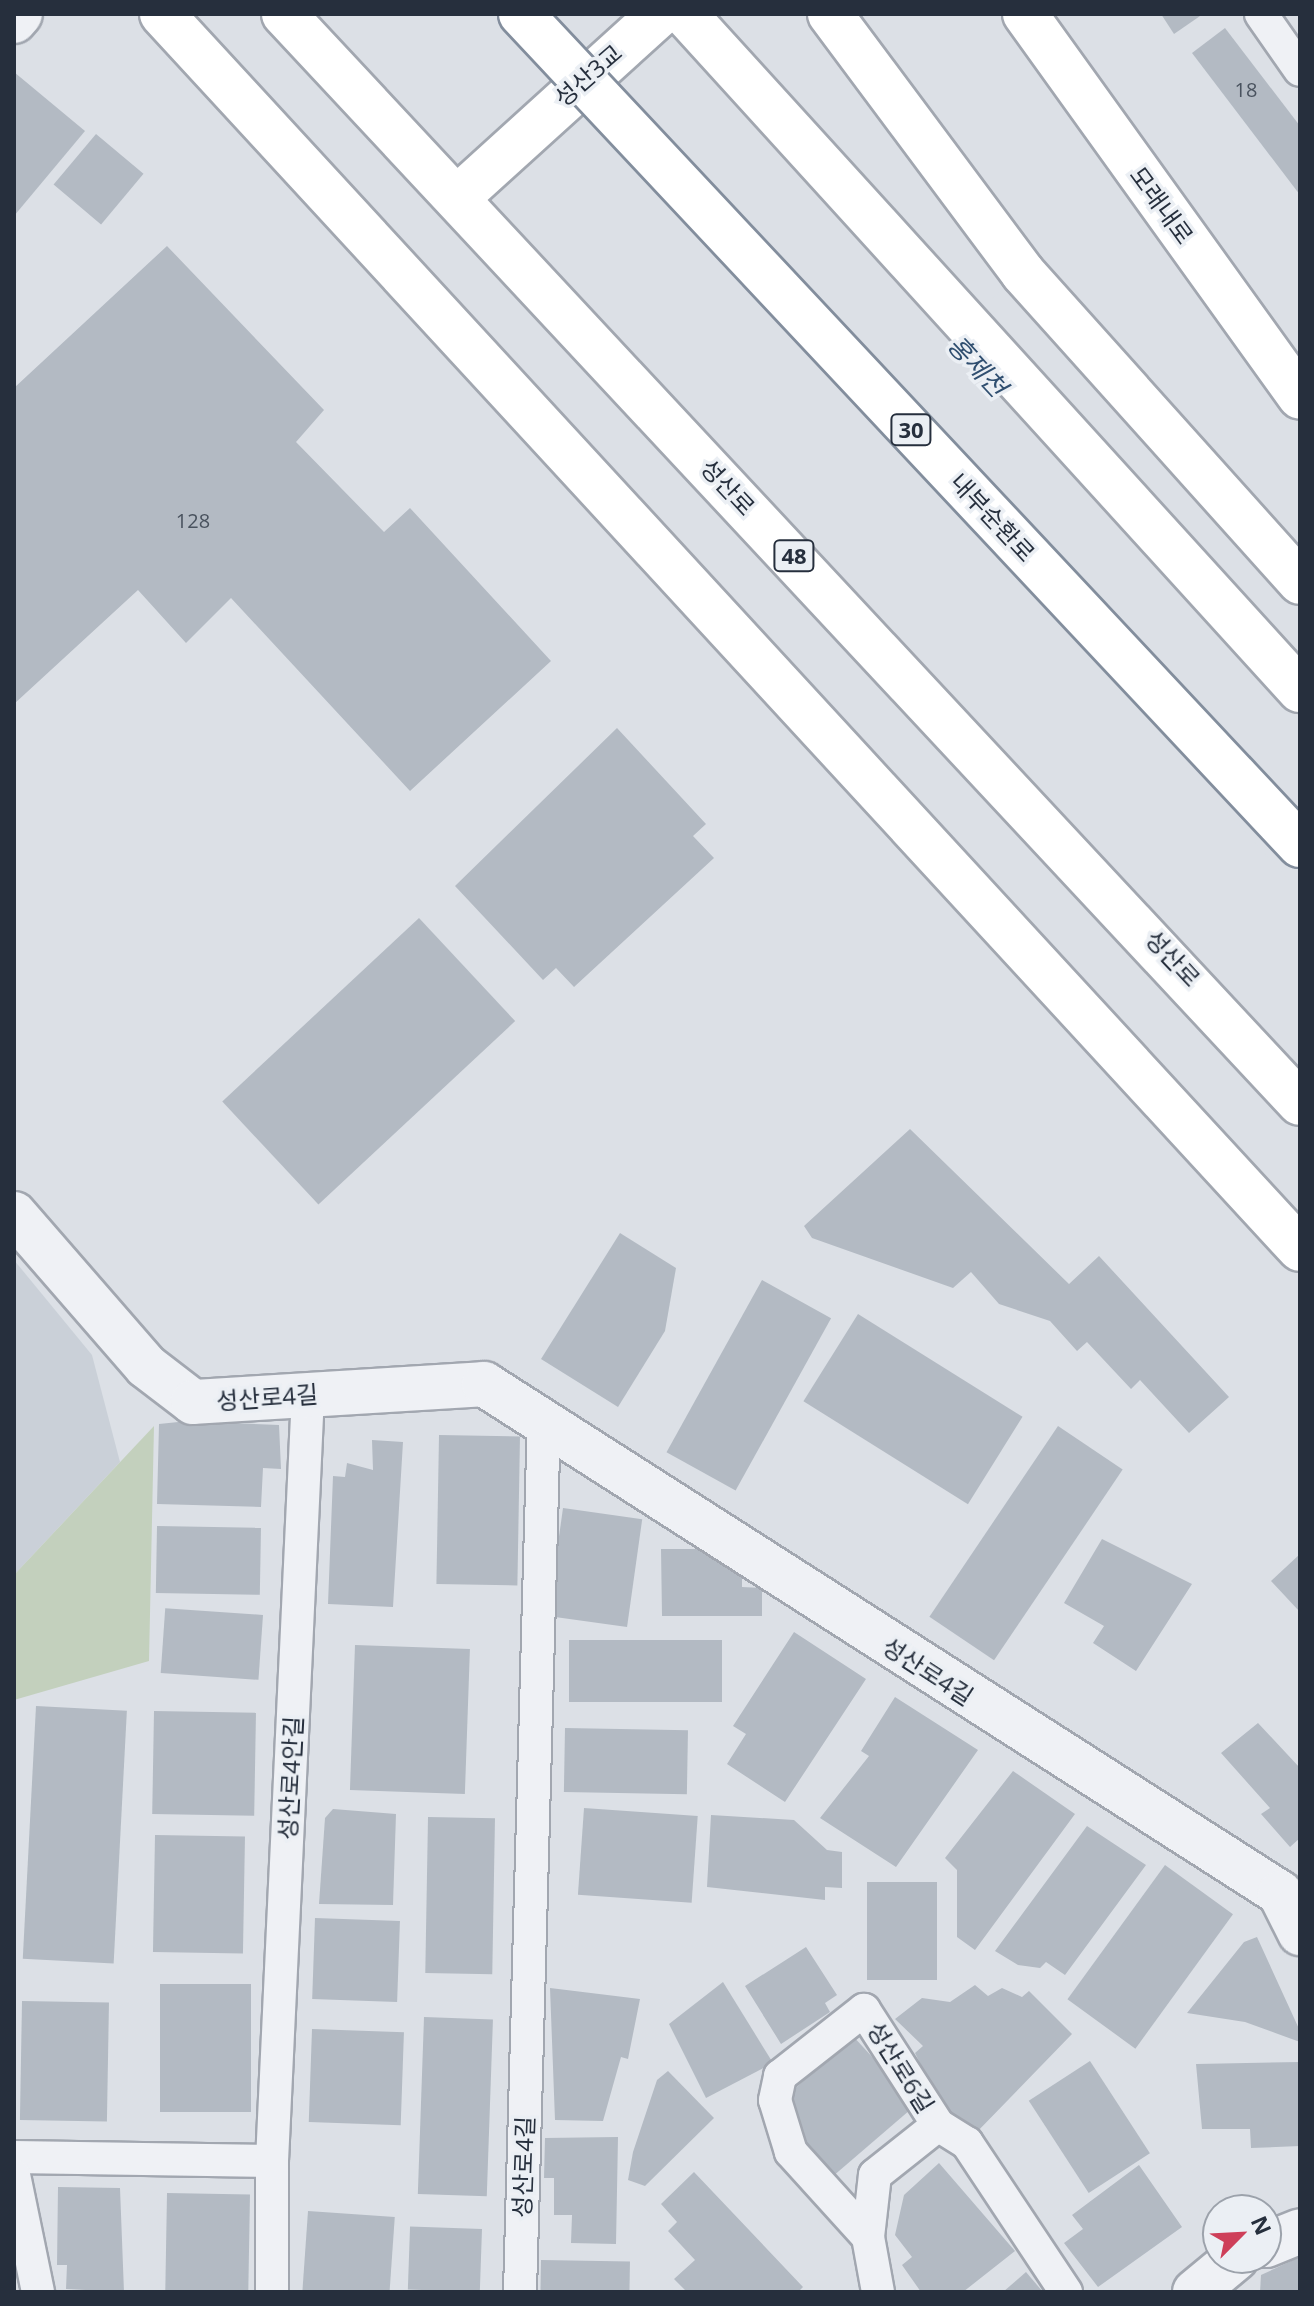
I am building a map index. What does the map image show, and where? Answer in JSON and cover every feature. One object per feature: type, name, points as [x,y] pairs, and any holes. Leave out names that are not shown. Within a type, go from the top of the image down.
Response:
[{"type":"main road","points":[[162,14],[1300,1249]]},
{"type":"main road","name":"성산로","points":[[284,14],[1300,1103]]},
{"type":"main road","name":"내부순환로","points":[[521,14],[1300,845]]},
{"type":"main road","name":"성산3교","points":[[457,198],[517,137],[660,14]]},
{"type":"main road","points":[[685,14],[1300,690]]},
{"type":"main road","points":[[830,14],[1023,273],[1300,582]]},
{"type":"main road","name":"모래내로","points":[[1025,14],[1300,396]]},
{"type":"street","points":[[14,21],[20,14]]},
{"type":"street","name":"성산로4길","points":[[14,1214],[146,1366],[193,1402],[484,1384],[544,1419],[1096,1782],[1280,1893],[1300,1933]]},
{"type":"street","points":[[1195,2292],[1217,2274]]},
{"type":"lane","points":[[1261,14],[1300,70]]},
{"type":"lane","name":"성산로4안길","points":[[272,2292],[272,2161],[308,1394]]},
{"type":"lane","name":"성산로4길","points":[[520,2292],[544,1419]]},
{"type":"lane","name":"성산로6길","points":[[868,2237],[791,2152],[775,2100],[780,2076],[864,2010],[938,2125],[967,2143],[1066,2292]]},
{"type":"lane","points":[[878,2292],[868,2237],[875,2175],[938,2125]]},
{"type":"lane","points":[[14,2157],[272,2161]]},
{"type":"lane","points":[[14,2175],[38,2292]]},
{"type":"shaded area","points":[[14,1260],[92,1355],[120,1462],[14,1575]]},
{"type":"green space","points":[[154,1426],[149,1661],[14,1700],[14,1575]]},
{"type":"pier","points":[[501,14],[725,14],[990,300],[1006,287],[1300,605],[1300,892]]},
{"type":"building","points":[[1161,14],[1203,14],[1174,34]]},
{"type":"building","points":[[1225,28],[1300,126],[1300,195],[1192,53]]},
{"type":"building","points":[[14,72],[85,131],[14,216]]},
{"type":"building","points":[[96,134],[143,174],[101,224],[54,185]]},
{"type":"building","points":[[167,246],[324,410],[296,442],[384,532],[410,508],[551,661],[410,791],[231,598],[186,643],[138,590],[14,704],[14,388]]},
{"type":"building","points":[[617,728],[706,824],[693,836],[714,858],[574,987],[556,968],[543,980],[455,886]]},
{"type":"building","points":[[419,918],[515,1021],[318,1205],[222,1101]]},
{"type":"building","points":[[910,1129],[1069,1284],[1099,1256],[1229,1397],[1189,1433],[1140,1380],[1131,1389],[1087,1342],[1077,1351],[1050,1321],[999,1304],[971,1272],[953,1288],[812,1238],[804,1226]]},
{"type":"building","points":[[620,1233],[676,1268],[665,1331],[618,1407],[541,1359]]},
{"type":"building","points":[[762,1280],[831,1318],[736,1491],[666,1452]]},
{"type":"building","points":[[858,1314],[1023,1417],[968,1504],[803,1401]]},
{"type":"building","points":[[188,1421],[279,1425],[281,1469],[263,1468],[261,1507],[157,1504],[159,1424]]},
{"type":"building","points":[[1058,1426],[1123,1470],[994,1660],[929,1617]]},
{"type":"building","points":[[439,1435],[520,1436],[517,1585],[436,1584]]},
{"type":"building","points":[[372,1440],[403,1442],[393,1607],[328,1604],[333,1476],[345,1477],[347,1463],[373,1470]]},
{"type":"building","points":[[563,1508],[642,1519],[627,1627],[548,1616]]},
{"type":"building","points":[[157,1526],[261,1528],[260,1595],[156,1593]]},
{"type":"building","points":[[1102,1539],[1192,1584],[1136,1671],[1093,1643],[1104,1626],[1064,1603]]},
{"type":"building","points":[[661,1549],[700,1549],[742,1576],[742,1587],[762,1588],[762,1616],[662,1616]]},
{"type":"building","points":[[1300,1554],[1300,1612],[1271,1581]]},
{"type":"building","points":[[165,1608],[263,1615],[258,1680],[161,1673]]},
{"type":"building","points":[[794,1632],[866,1679],[785,1802],[727,1764],[746,1734],[733,1726]]},
{"type":"building","points":[[569,1640],[722,1640],[722,1702],[569,1702]]},
{"type":"building","points":[[355,1645],[470,1649],[465,1794],[350,1790]]},
{"type":"building","points":[[895,1697],[978,1750],[896,1867],[820,1818],[869,1756],[861,1751]]},
{"type":"building","points":[[36,1706],[127,1711],[114,1963],[23,1959]]},
{"type":"building","points":[[154,1711],[256,1713],[254,1816],[152,1814]]},
{"type":"building","points":[[1258,1723],[1300,1768],[1300,1838],[1290,1847],[1261,1814],[1270,1808],[1221,1753]]},
{"type":"building","points":[[565,1728],[688,1730],[687,1794],[564,1792]]},
{"type":"building","points":[[1013,1771],[1075,1814],[975,1950],[957,1937],[957,1870],[945,1858]]},
{"type":"building","points":[[584,1808],[698,1816],[692,1903],[578,1895]]},
{"type":"building","points":[[333,1809],[396,1814],[393,1905],[319,1904],[325,1818]]},
{"type":"building","points":[[711,1815],[794,1820],[827,1850],[842,1852],[842,1888],[825,1887],[825,1900],[707,1887]]},
{"type":"building","points":[[428,1817],[495,1818],[492,1974],[425,1973]]},
{"type":"building","points":[[1087,1826],[1146,1865],[1065,1975],[1046,1962],[1040,1968],[1018,1965],[995,1951]]},
{"type":"building","points":[[155,1835],[245,1837],[243,1954],[153,1952]]},
{"type":"building","points":[[1165,1865],[1233,1914],[1135,2049],[1067,1999]]},
{"type":"building","points":[[867,1882],[937,1882],[937,1980],[867,1980]]},
{"type":"building","points":[[315,1918],[400,1921],[397,2002],[312,1999]]},
{"type":"building","points":[[1257,1937],[1300,2031],[1300,2042],[1245,2022],[1187,2013],[1244,1942]]},
{"type":"building","points":[[806,1947],[837,1995],[825,2003],[830,2012],[781,2044],[745,1986]]},
{"type":"building","points":[[723,1982],[773,2063],[706,2098],[669,2024]]},
{"type":"building","points":[[160,1984],[251,1984],[251,2112],[160,2112]]},
{"type":"building","points":[[975,1985],[988,1996],[1002,1988],[1022,1997],[1029,1991],[1072,2034],[974,2135],[940,2104],[915,2053],[923,2046],[895,2019],[922,1998],[950,2002]]},
{"type":"building","points":[[550,1988],[640,1999],[628,2059],[621,2057],[603,2121],[555,2120]]},
{"type":"building","points":[[22,2001],[109,2003],[107,2122],[20,2120]]},
{"type":"building","points":[[424,2017],[493,2019],[487,2196],[418,2194]]},
{"type":"building","points":[[312,2029],[404,2032],[401,2125],[309,2122]]},
{"type":"building","points":[[852,2035],[908,2096],[910,2110],[832,2177],[790,2134],[785,2098]]},
{"type":"building","points":[[1090,2061],[1150,2153],[1089,2193],[1029,2101]]},
{"type":"building","points":[[1300,2062],[1300,2146],[1251,2148],[1250,2129],[1202,2129],[1196,2064]]},
{"type":"building","points":[[668,2071],[714,2118],[645,2186],[628,2180],[633,2152],[657,2080]]},
{"type":"building","points":[[618,2137],[616,2244],[571,2243],[572,2215],[554,2215],[554,2178],[544,2178],[545,2138]]},
{"type":"building","points":[[939,2163],[1015,2251],[963,2292],[921,2292],[902,2265],[912,2257],[895,2235],[904,2195]]},
{"type":"building","points":[[1139,2165],[1182,2227],[1098,2287],[1064,2243],[1083,2229],[1072,2215]]},
{"type":"building","points":[[694,2172],[803,2287],[798,2292],[687,2292],[674,2279],[695,2260],[668,2231],[677,2222],[661,2204]]},
{"type":"building","points":[[58,2187],[120,2188],[124,2292],[66,2289],[67,2265],[57,2265]]},
{"type":"building","points":[[167,2193],[250,2194],[248,2292],[165,2292]]},
{"type":"building","points":[[308,2211],[395,2217],[390,2292],[302,2292]]},
{"type":"building","points":[[410,2226],[482,2229],[480,2292],[408,2289]]},
{"type":"building","points":[[1300,2257],[1300,2292],[1260,2292],[1261,2275],[1282,2274],[1282,2265]]},
{"type":"building","points":[[541,2260],[630,2262],[629,2292],[540,2292]]},
{"type":"building","points":[[1026,2272],[1043,2292],[1003,2292]]},
{"type":"water label","name":"홍제천","points":[[977,366]]}]
